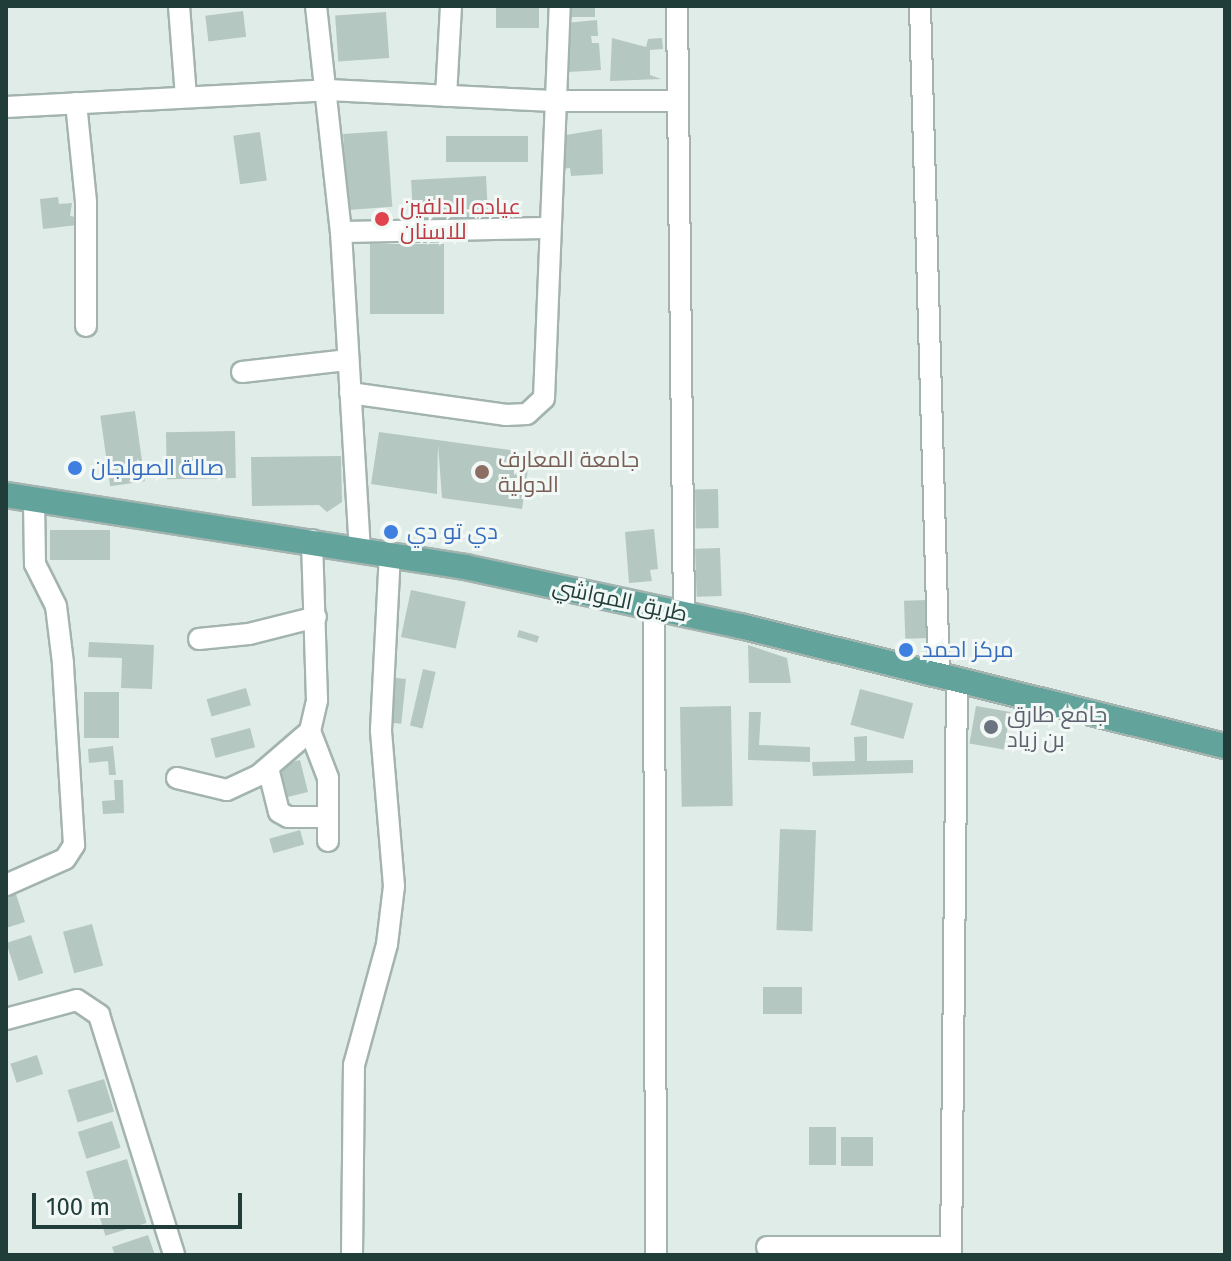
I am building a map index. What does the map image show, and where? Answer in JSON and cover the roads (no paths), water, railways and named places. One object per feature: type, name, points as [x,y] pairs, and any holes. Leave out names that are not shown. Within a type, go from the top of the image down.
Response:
[{"type":"main road","name":"طريق المواشي","points":[[6,495],[312,540],[684,613],[1225,746]]},
{"type":"street","points":[[179,6],[186,96]]},
{"type":"street","points":[[316,6],[328,90],[341,232],[360,549]]},
{"type":"street","points":[[446,96],[451,6]]},
{"type":"street","points":[[350,393],[506,415],[539,407],[544,398],[547,228],[560,6]]},
{"type":"street","points":[[677,6],[684,613]]},
{"type":"street","points":[[767,1247],[951,1251],[948,678],[920,6]]},
{"type":"street","points":[[6,107],[328,90],[554,101],[678,101]]},
{"type":"street","points":[[76,103],[86,202],[86,326]]},
{"type":"street","points":[[341,232],[547,228]]},
{"type":"street","points":[[242,372],[348,360]]},
{"type":"street","points":[[6,885],[65,859],[74,845],[63,663],[56,606],[35,564],[34,499]]},
{"type":"street","points":[[312,540],[317,700],[310,731],[328,778],[328,841]]},
{"type":"street","points":[[352,1255],[354,1065],[387,944],[394,886],[381,730],[390,554]]},
{"type":"street","points":[[654,607],[656,1255]]},
{"type":"street","points":[[199,639],[249,634],[316,617]]},
{"type":"street","points":[[177,778],[227,790],[268,768],[310,731]]},
{"type":"street","points":[[268,768],[279,812],[288,817],[328,817]]},
{"type":"street","points":[[6,1019],[77,1000],[99,1015],[174,1255]]},
{"type":"place","name":"عياده الدلفين للاسنان","points":[[382,219]]},
{"type":"place","name":"صالة الصولجان","points":[[75,468]]},
{"type":"place","name":"جامعة المعارف الدولية","points":[[482,472]]},
{"type":"place","name":"دي تو دي","points":[[391,532]]},
{"type":"place","name":"مركز احمد","points":[[906,650]]},
{"type":"place","name":"جامع طارق بن زياد","points":[[991,727]]}]
